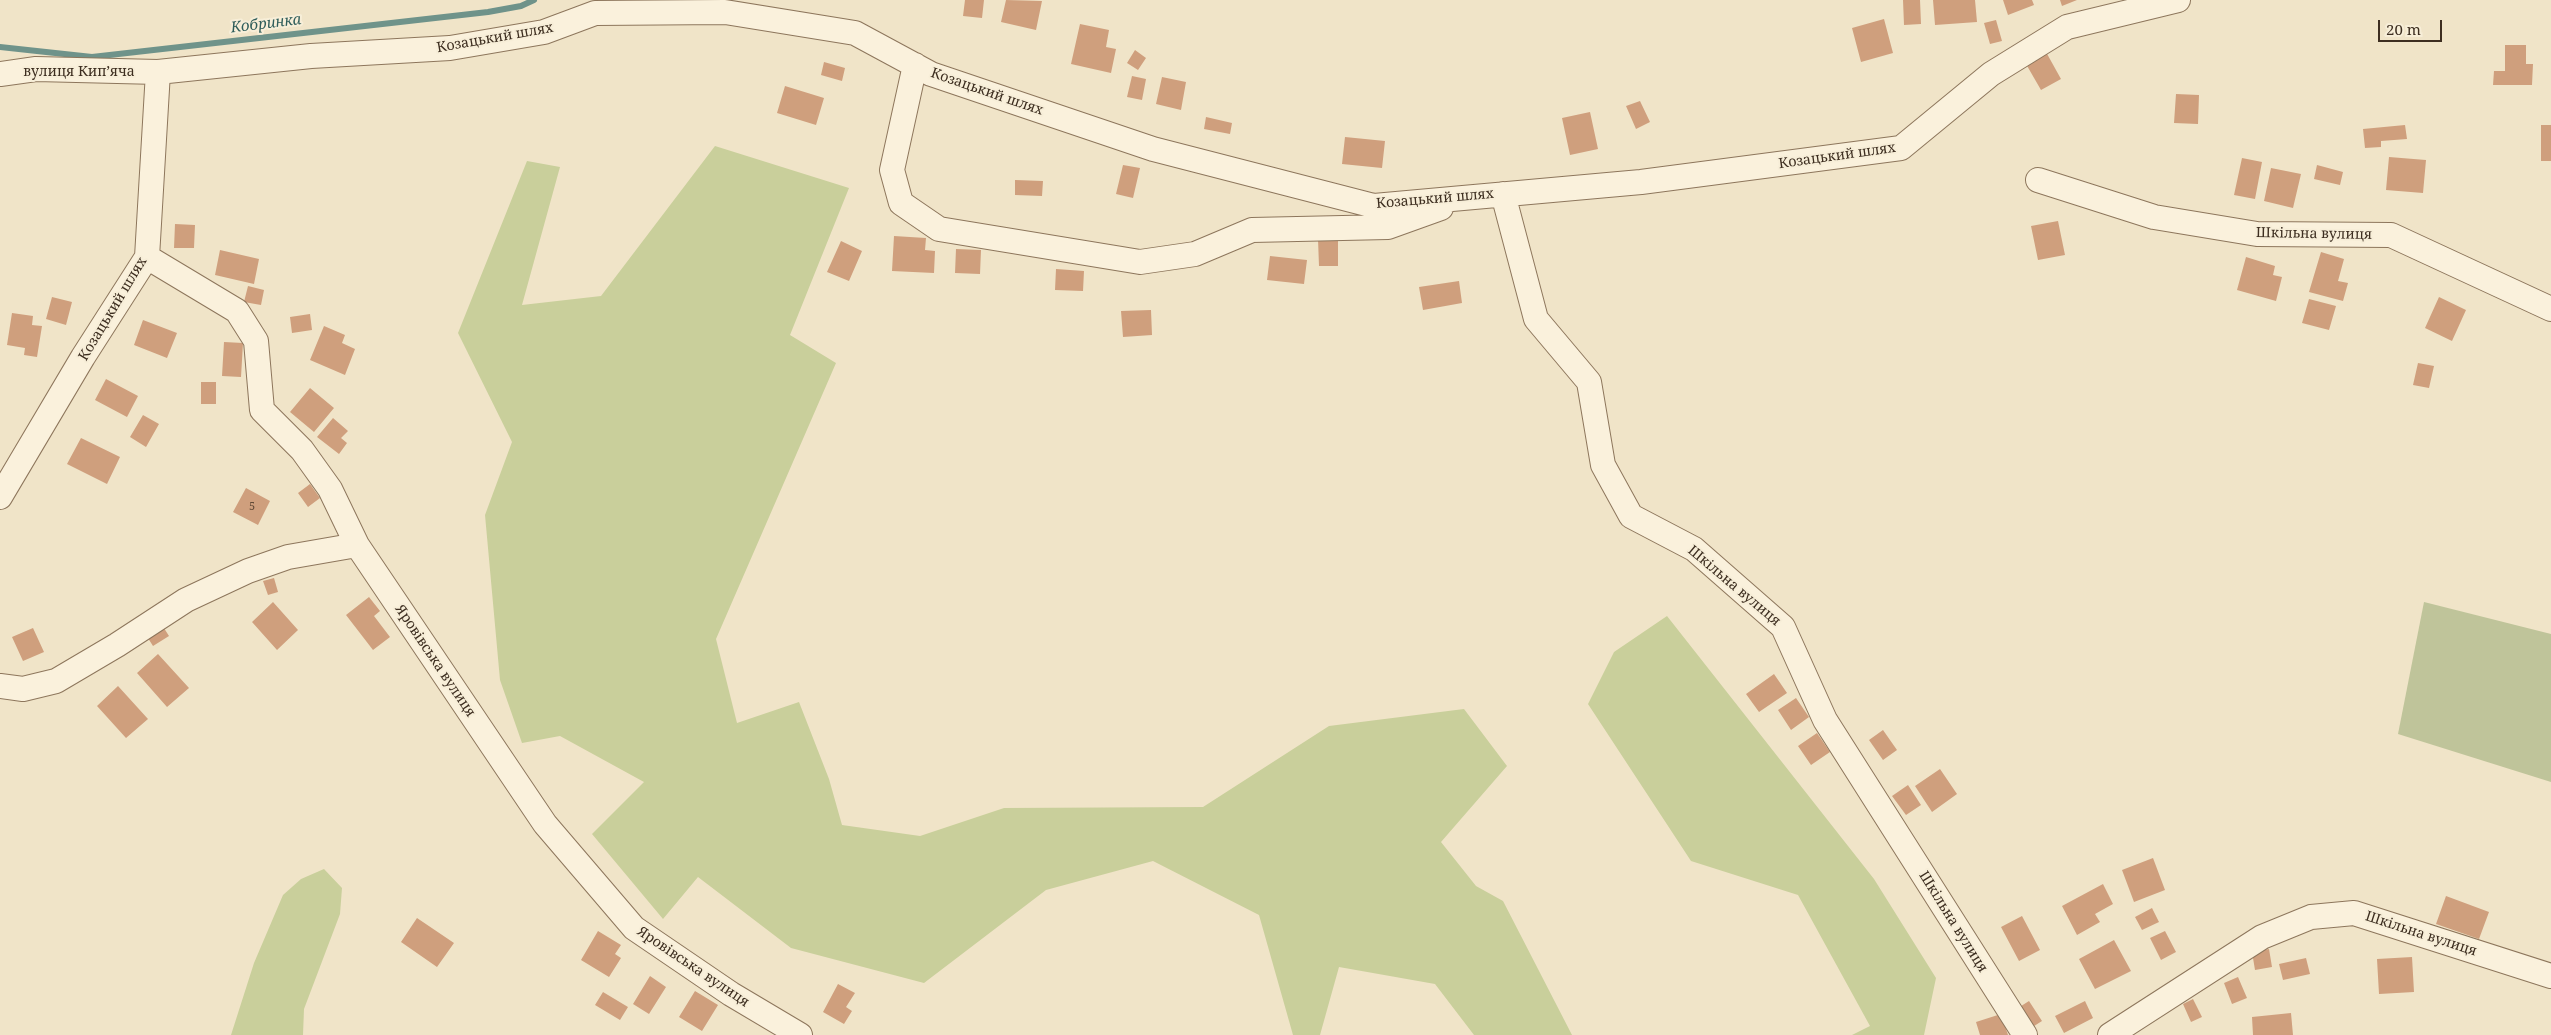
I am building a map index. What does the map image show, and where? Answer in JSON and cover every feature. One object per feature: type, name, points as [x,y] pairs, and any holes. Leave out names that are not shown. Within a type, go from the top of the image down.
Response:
[{"type":"street","name":"Козацький шлях","points":[[0,497],[83,357],[147,257],[158,72],[311,56],[450,48],[544,32],[591,7],[725,12],[855,33],[931,74],[1153,149],[1374,206],[1641,182],[1901,148],[1991,74],[2067,27],[2178,0]]},
{"type":"street","points":[[915,65],[892,170],[901,203],[939,229],[1140,262],[1195,254],[1252,230],[1388,227],[1470,197]]},
{"type":"street","name":"вулиця Кипʼяча","points":[[0,74],[36,69],[158,72]]},
{"type":"street","name":"Шкільна вулиця","points":[[2038,180],[2154,217],[2257,234],[2392,235],[2551,309]]},
{"type":"street","name":"Шкільна вулиця","points":[[1503,194],[1536,319],[1589,382],[1603,464],[1631,516],[1694,549],[1783,627],[1825,720],[2025,1035]]},
{"type":"street","name":"Яровівська вулиця","points":[[147,257],[237,310],[256,341],[262,410],[302,450],[330,489],[357,545],[545,824],[634,928],[732,994],[800,1035]]},
{"type":"street","points":[[0,686],[23,689],[56,681],[117,645],[186,600],[248,571],[288,558],[357,545]]},
{"type":"street","name":"Шкільна вулиця","points":[[2110,1035],[2262,937],[2311,918],[2354,912],[2551,976]]},
{"type":"green space","points":[[715,146],[849,188],[790,335],[836,363],[716,639],[737,723],[799,702],[829,779],[842,825],[920,836],[1004,808],[1203,807],[1329,726],[1464,709],[1507,766],[1441,842],[1476,886],[1503,901],[1572,1035],[1474,1035],[1435,984],[1339,967],[1320,1035],[1293,1035],[1259,915],[1153,861],[1046,890],[924,983],[791,948],[698,877],[663,919],[592,834],[644,782],[560,736],[522,743],[500,680],[485,515],[512,442],[458,333],[527,161],[560,167],[522,305],[601,296]]},
{"type":"green space","points":[[2424,602],[2551,634],[2551,782],[2398,734]]},
{"type":"green space","points":[[1667,616],[1874,879],[1936,978],[1924,1035],[1852,1035],[1870,1026],[1798,895],[1691,861],[1588,704],[1614,652]]},
{"type":"green space","points":[[324,869],[342,888],[340,914],[304,1009],[303,1035],[231,1035],[254,963],[283,895],[301,879]]},
{"type":"building","points":[[965,0],[984,0],[982,18],[963,16]]},
{"type":"building","points":[[1006,0],[1042,1],[1036,30],[1001,22]]},
{"type":"building","points":[[1903,0],[1920,0],[1921,24],[1904,25]]},
{"type":"building","points":[[1933,0],[1975,0],[1977,22],[1935,25]]},
{"type":"building","points":[[2003,0],[2032,0],[2034,5],[2008,15]]},
{"type":"building","points":[[2060,0],[2077,0],[2062,6]]},
{"type":"building","points":[[1884,19],[1893,53],[1861,62],[1852,28]]},
{"type":"building","points":[[1996,20],[2002,41],[1990,44],[1984,23]]},
{"type":"building","points":[[1080,24],[1109,30],[1106,47],[1116,49],[1111,73],[1071,64]]},
{"type":"building","points":[[2505,45],[2526,45],[2526,64],[2533,64],[2532,85],[2493,85],[2494,71],[2505,71]]},
{"type":"building","points":[[1135,50],[1146,58],[1138,70],[1127,63]]},
{"type":"building","points":[[2046,52],[2061,79],[2041,90],[2026,64]]},
{"type":"building","points":[[824,62],[845,68],[842,81],[821,75]]},
{"type":"building","points":[[1132,76],[1146,79],[1142,100],[1127,97]]},
{"type":"building","points":[[1162,77],[1186,82],[1181,110],[1156,104]]},
{"type":"building","points":[[785,86],[824,98],[816,125],[777,113]]},
{"type":"building","points":[[2176,94],[2199,95],[2198,124],[2174,123]]},
{"type":"building","points":[[1640,101],[1650,122],[1636,129],[1626,106]]},
{"type":"building","points":[[1590,112],[1598,149],[1570,155],[1562,118]]},
{"type":"building","points":[[1206,117],[1232,123],[1230,134],[1204,129]]},
{"type":"building","points":[[2405,125],[2407,139],[2381,141],[2381,147],[2365,148],[2363,129]]},
{"type":"building","points":[[2541,125],[2551,125],[2551,161],[2541,161]]},
{"type":"building","points":[[1345,137],[1385,141],[1382,168],[1342,164]]},
{"type":"building","points":[[2389,157],[2426,160],[2423,193],[2386,190]]},
{"type":"building","points":[[2242,158],[2262,162],[2255,199],[2234,195]]},
{"type":"building","points":[[1123,165],[1140,168],[1133,198],[1116,194]]},
{"type":"building","points":[[2317,165],[2343,172],[2340,185],[2314,179]]},
{"type":"building","points":[[2271,168],[2301,174],[2293,208],[2264,201]]},
{"type":"building","points":[[1015,180],[1043,181],[1042,196],[1015,195]]},
{"type":"building","points":[[2058,221],[2065,255],[2038,260],[2031,226]]},
{"type":"building","points":[[175,224],[195,225],[194,248],[174,248]]},
{"type":"building","points":[[894,236],[926,238],[925,250],[935,251],[934,273],[892,271]]},
{"type":"building","points":[[1318,239],[1338,239],[1338,266],[1319,266]]},
{"type":"building","points":[[841,241],[862,251],[849,281],[827,272]]},
{"type":"building","points":[[956,249],[981,250],[980,274],[955,273]]},
{"type":"building","points":[[220,250],[259,259],[254,284],[215,275]]},
{"type":"building","points":[[2321,252],[2344,259],[2338,281],[2348,283],[2343,301],[2309,292]]},
{"type":"building","points":[[1270,256],[1307,260],[1304,284],[1267,280]]},
{"type":"building","points":[[2246,257],[2275,266],[2273,275],[2282,277],[2276,301],[2237,290]]},
{"type":"building","points":[[1056,269],[1084,271],[1083,291],[1055,290]]},
{"type":"building","points":[[1459,281],[1462,303],[1423,310],[1419,287]]},
{"type":"building","points":[[248,286],[264,290],[261,305],[244,302]]},
{"type":"building","points":[[52,297],[72,302],[66,325],[46,319]]},
{"type":"building","points":[[2439,297],[2466,310],[2452,341],[2425,328]]},
{"type":"building","points":[[2309,299],[2336,306],[2329,330],[2302,323]]},
{"type":"building","points":[[1151,310],[1152,335],[1123,337],[1121,311]]},
{"type":"building","points":[[12,313],[33,316],[32,325],[42,326],[37,357],[24,355],[25,348],[7,345]]},
{"type":"building","points":[[310,314],[312,330],[292,333],[290,317]]},
{"type":"building","points":[[143,320],[177,333],[167,358],[134,345]]},
{"type":"building","points":[[324,326],[345,335],[342,343],[355,349],[345,375],[310,360]]},
{"type":"building","points":[[224,342],[243,343],[241,377],[222,376]]},
{"type":"building","points":[[2418,363],[2434,366],[2429,388],[2413,385]]},
{"type":"building","points":[[106,379],[138,396],[127,417],[95,400]]},
{"type":"building","points":[[201,382],[216,382],[216,404],[201,404]]},
{"type":"building","points":[[310,388],[334,408],[314,432],[290,412]]},
{"type":"building","points":[[143,415],[159,424],[146,447],[130,437]]},
{"type":"building","points":[[333,418],[348,431],[341,438],[347,443],[339,454],[317,437]]},
{"type":"building","points":[[81,438],[120,457],[107,484],[67,464]]},
{"type":"building","points":[[310,484],[320,498],[308,507],[298,493]]},
{"type":"building","points":[[246,488],[270,501],[258,525],[233,512]]},
{"type":"building","points":[[274,578],[278,592],[268,595],[263,581]]},
{"type":"building","points":[[369,597],[380,611],[374,616],[390,637],[373,650],[346,615]]},
{"type":"building","points":[[273,602],[298,630],[277,650],[252,622]]},
{"type":"building","points":[[162,625],[169,636],[153,646],[146,635]]},
{"type":"building","points":[[33,628],[44,652],[23,661],[12,637]]},
{"type":"building","points":[[158,654],[189,688],[167,707],[137,673]]},
{"type":"building","points":[[1774,674],[1787,693],[1759,712],[1746,694]]},
{"type":"building","points":[[118,686],[148,719],[126,738],[97,706]]},
{"type":"building","points":[[1796,698],[1809,717],[1791,730],[1778,710]]},
{"type":"building","points":[[1883,730],[1897,750],[1883,760],[1869,740]]},
{"type":"building","points":[[1817,733],[1830,752],[1811,765],[1798,746]]},
{"type":"building","points":[[1940,769],[1957,794],[1932,812],[1915,786]]},
{"type":"building","points":[[1908,785],[1921,805],[1906,815],[1892,796]]},
{"type":"building","points":[[2153,858],[2165,890],[2134,902],[2122,870]]},
{"type":"building","points":[[2103,884],[2113,904],[2095,914],[2100,922],[2077,935],[2062,906]]},
{"type":"building","points":[[2446,896],[2489,912],[2479,939],[2436,924]]},
{"type":"building","points":[[2152,908],[2159,922],[2142,930],[2135,917]]},
{"type":"building","points":[[2022,916],[2040,950],[2019,961],[2001,927]]},
{"type":"building","points":[[417,918],[454,943],[437,967],[401,942]]},
{"type":"building","points":[[598,931],[621,945],[615,954],[621,958],[609,977],[581,960]]},
{"type":"building","points":[[2165,931],[2176,952],[2161,960],[2150,938]]},
{"type":"building","points":[[2114,940],[2131,971],[2095,989],[2079,959]]},
{"type":"building","points":[[2269,949],[2272,967],[2255,970],[2252,952]]},
{"type":"building","points":[[2412,957],[2414,992],[2379,994],[2377,959]]},
{"type":"building","points":[[2306,958],[2310,974],[2283,980],[2279,964]]},
{"type":"building","points":[[650,976],[666,987],[649,1014],[633,1004]]},
{"type":"building","points":[[2238,977],[2247,998],[2232,1004],[2224,983]]},
{"type":"building","points":[[838,984],[855,993],[846,1007],[852,1011],[844,1024],[823,1012]]},
{"type":"building","points":[[695,991],[718,1005],[702,1031],[679,1017]]},
{"type":"building","points":[[603,992],[628,1007],[620,1020],[595,1005]]},
{"type":"building","points":[[2193,999],[2202,1017],[2191,1022],[2183,1004]]},
{"type":"building","points":[[2029,1001],[2042,1021],[2031,1028],[2018,1008]]},
{"type":"building","points":[[2085,1001],[2093,1018],[2064,1033],[2055,1016]]},
{"type":"building","points":[[2291,1013],[2293,1035],[2253,1035],[2252,1017]]},
{"type":"building","points":[[2001,1014],[2008,1035],[1980,1035],[1976,1022]]},
{"type":"waterway","name":"Кобринка","points":[[0,47],[92,57],[488,12],[521,6],[534,0]]}]
